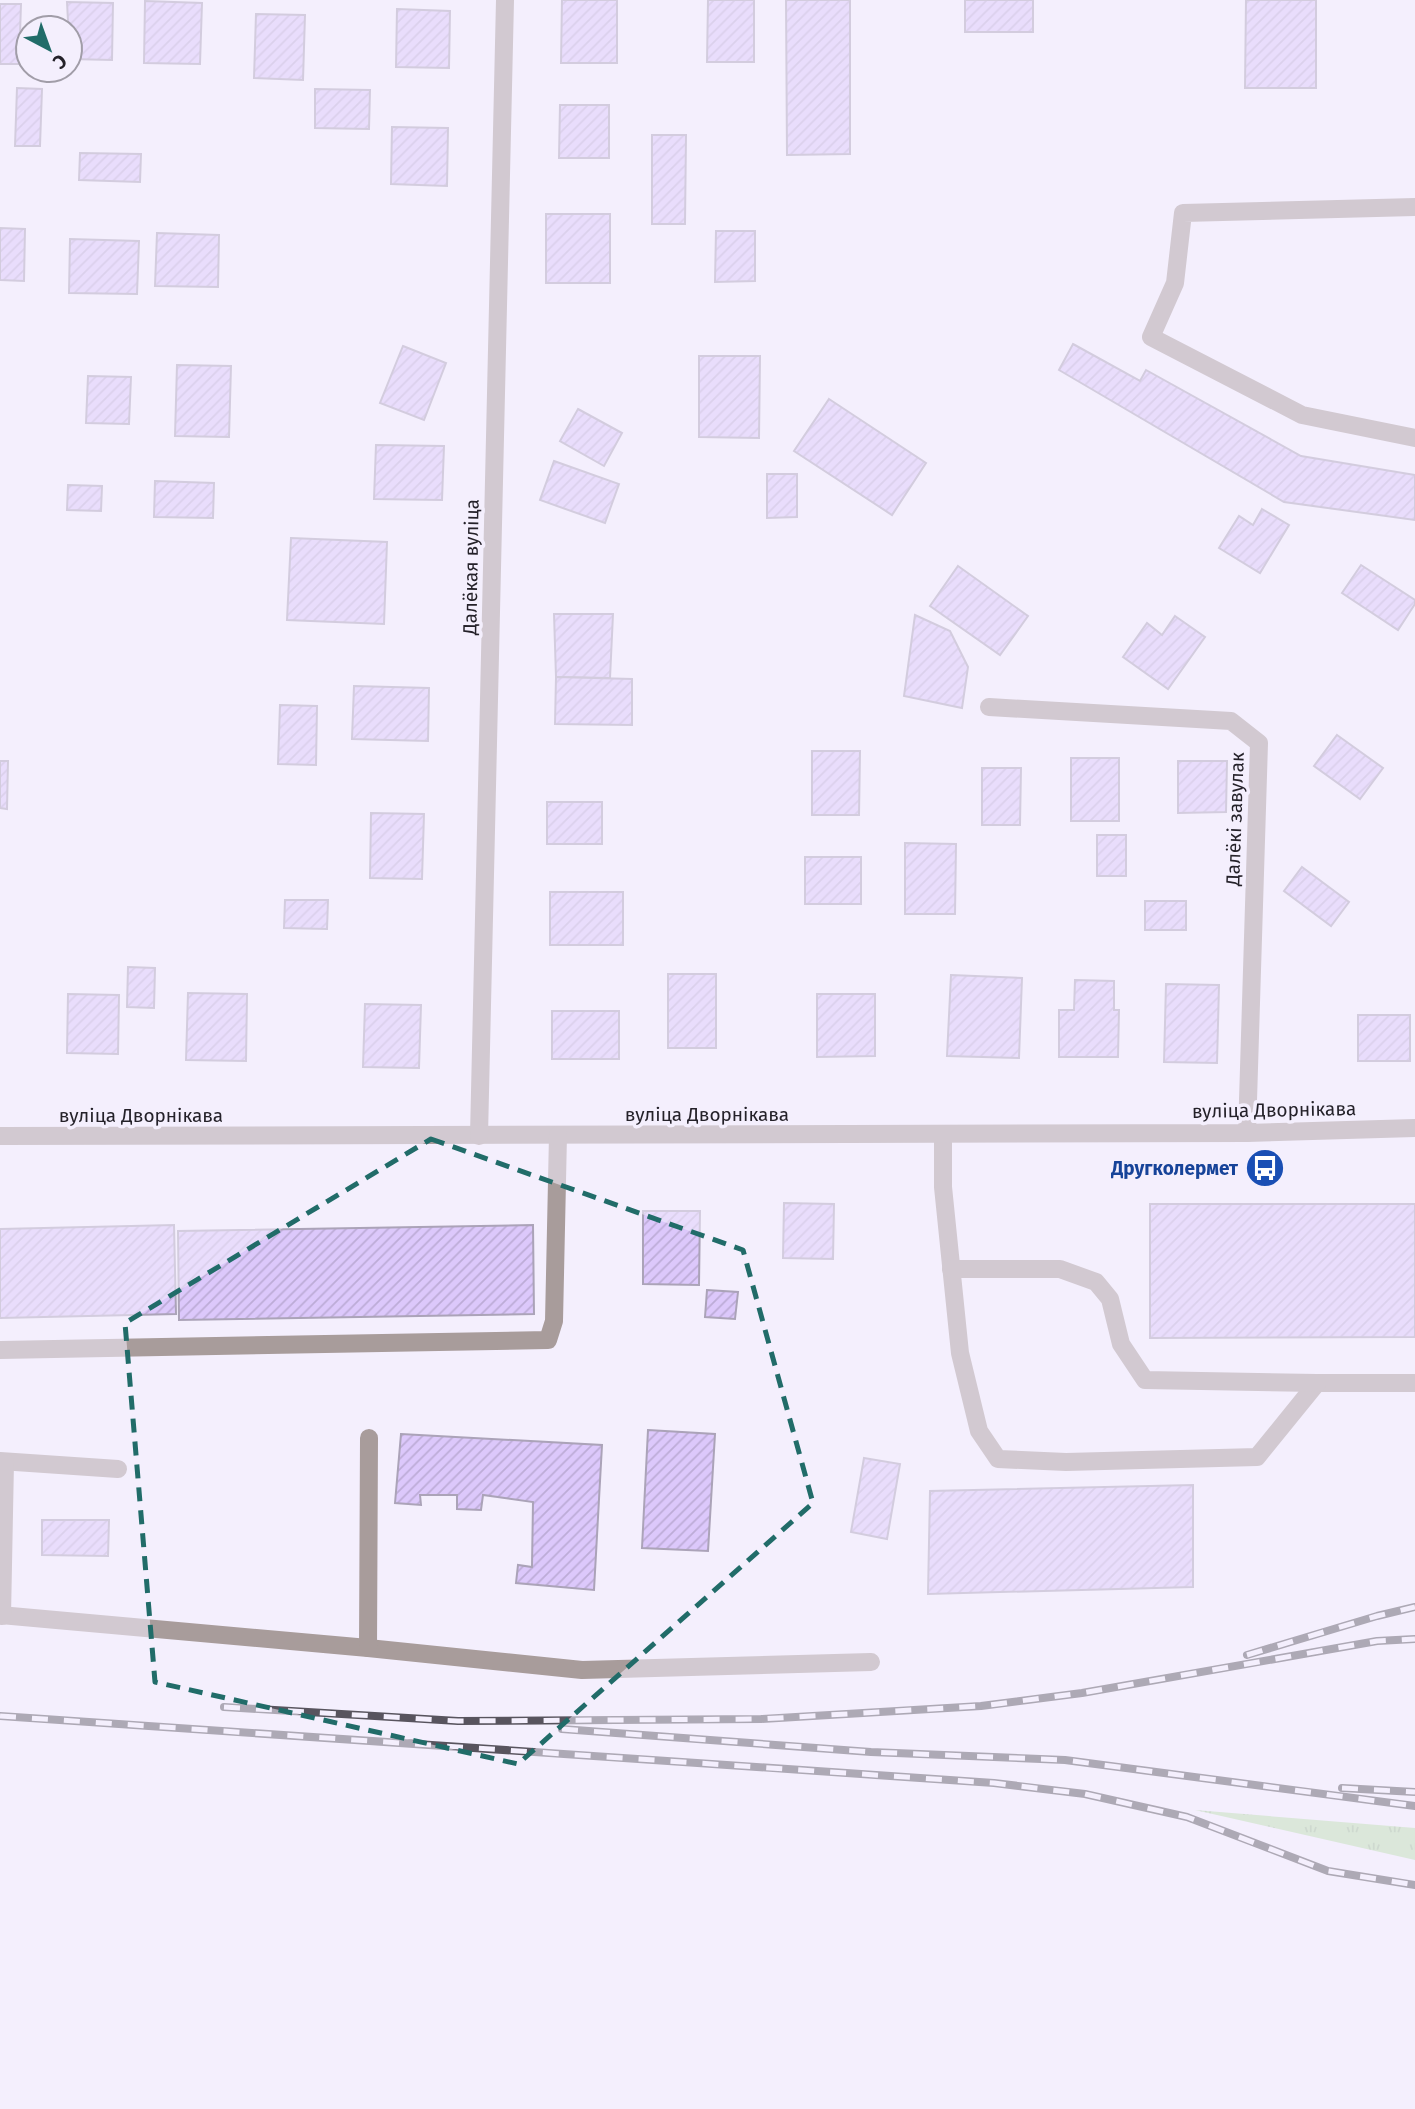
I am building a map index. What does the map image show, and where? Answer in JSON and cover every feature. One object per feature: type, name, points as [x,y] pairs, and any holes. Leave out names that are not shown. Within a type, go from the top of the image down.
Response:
[{"type":"street","name":"Далёкая вуліца","points":[[479,1136],[505,0]]},
{"type":"street","points":[[1415,207],[1183,214],[1175,283],[1151,337],[1302,415],[1415,438]]},
{"type":"street","name":"Далёкі завулак","points":[[989,708],[1231,721],[1259,743],[1247,1133]]},
{"type":"street","name":"вуліца Дворнікава","points":[[0,1136],[1247,1133],[1415,1128]]},
{"type":"street","points":[[943,1134],[943,1186],[963,1366],[979,1431],[998,1460],[1066,1462],[1257,1457],[1317,1383]]},
{"type":"street","points":[[0,1350],[548,1340],[554,1321],[558,1136]]},
{"type":"street","points":[[951,1269],[1060,1269],[1096,1282],[1110,1299],[1121,1345],[1144,1380],[1415,1383]]},
{"type":"street","points":[[368,1648],[369,1438]]},
{"type":"street","points":[[118,1469],[2,1462],[1,1616],[368,1648],[582,1670],[871,1662]]},
{"type":"highlighted area","points":[[431,1139],[743,1250],[813,1503],[518,1764],[155,1682],[125,1323]]},
{"type":"green space","points":[[1195,1810],[1415,1828],[1415,1860]]},
{"type":"building","points":[[562,0],[617,0],[617,63],[561,63]]},
{"type":"building","points":[[708,0],[754,0],[754,62],[707,62]]},
{"type":"building","points":[[786,0],[850,0],[850,154],[787,155]]},
{"type":"building","points":[[965,0],[1033,0],[1033,32],[965,32]]},
{"type":"building","points":[[1246,0],[1316,0],[1316,88],[1245,88]]},
{"type":"building","points":[[145,1],[202,3],[200,64],[144,63]]},
{"type":"building","points":[[67,2],[113,3],[112,60],[84,59],[84,14],[68,14]]},
{"type":"building","points":[[0,4],[21,4],[21,14],[14,14],[14,64],[0,64]]},
{"type":"building","points":[[397,9],[450,11],[449,68],[396,67]]},
{"type":"building","points":[[256,14],[305,15],[303,80],[254,78]]},
{"type":"building","points":[[17,88],[42,89],[40,146],[15,146]]},
{"type":"building","points":[[315,89],[370,90],[369,129],[315,128]]},
{"type":"building","points":[[560,105],[609,105],[609,158],[559,158]]},
{"type":"building","points":[[392,127],[448,128],[447,186],[391,184]]},
{"type":"building","points":[[652,135],[686,135],[685,224],[652,224]]},
{"type":"building","points":[[80,153],[141,154],[140,182],[79,180]]},
{"type":"building","points":[[546,214],[610,214],[610,283],[546,283]]},
{"type":"building","points":[[0,228],[25,229],[24,281],[0,280]]},
{"type":"building","points":[[716,231],[755,231],[755,281],[715,282]]},
{"type":"building","points":[[157,233],[219,235],[218,287],[155,286]]},
{"type":"building","points":[[70,239],[139,241],[137,294],[69,293]]},
{"type":"building","points":[[1073,344],[1140,381],[1146,370],[1301,456],[1415,475],[1415,520],[1284,502],[1059,370]]},
{"type":"building","points":[[403,346],[446,363],[424,420],[380,403]]},
{"type":"building","points":[[699,356],[760,356],[759,438],[699,437]]},
{"type":"building","points":[[177,365],[231,366],[229,437],[175,436]]},
{"type":"building","points":[[88,376],[131,377],[129,424],[86,423]]},
{"type":"building","points":[[829,399],[926,463],[892,515],[794,451]]},
{"type":"building","points":[[578,409],[622,433],[604,466],[560,441]]},
{"type":"building","points":[[376,445],[444,446],[442,500],[374,499]]},
{"type":"building","points":[[554,461],[619,484],[605,523],[540,500]]},
{"type":"building","points":[[767,474],[797,474],[797,517],[767,518]]},
{"type":"building","points":[[155,481],[214,483],[213,518],[154,517]]},
{"type":"building","points":[[68,485],[102,486],[101,511],[67,510]]},
{"type":"building","points":[[1262,509],[1289,525],[1260,573],[1219,548],[1239,516],[1253,525]]},
{"type":"building","points":[[291,538],[387,542],[384,624],[287,620]]},
{"type":"building","points":[[1361,565],[1415,600],[1398,630],[1342,593]]},
{"type":"building","points":[[958,566],[1028,616],[1000,655],[930,606]]},
{"type":"building","points":[[554,614],[613,614],[610,678],[556,677]]},
{"type":"building","points":[[915,615],[950,631],[968,667],[962,708],[904,696]]},
{"type":"building","points":[[1175,616],[1205,637],[1168,689],[1123,657],[1147,623],[1162,635]]},
{"type":"building","points":[[556,677],[632,679],[632,725],[555,724]]},
{"type":"building","points":[[354,686],[429,688],[428,741],[352,739]]},
{"type":"building","points":[[280,705],[317,706],[316,765],[278,764]]},
{"type":"building","points":[[1337,735],[1383,768],[1360,799],[1314,766]]},
{"type":"building","points":[[812,751],[860,751],[859,815],[812,815]]},
{"type":"building","points":[[1071,758],[1119,758],[1119,821],[1071,821]]},
{"type":"building","points":[[0,761],[8,761],[7,809],[0,808]]},
{"type":"building","points":[[1178,761],[1227,761],[1226,812],[1178,813]]},
{"type":"building","points":[[982,768],[1021,768],[1020,825],[982,825]]},
{"type":"building","points":[[547,802],[602,802],[602,844],[547,844]]},
{"type":"building","points":[[371,813],[424,814],[422,879],[370,878]]},
{"type":"building","points":[[1097,835],[1126,835],[1126,876],[1097,876]]},
{"type":"building","points":[[905,843],[956,844],[955,914],[905,914]]},
{"type":"building","points":[[805,857],[861,857],[861,904],[805,904]]},
{"type":"building","points":[[1302,867],[1349,902],[1331,926],[1284,891]]},
{"type":"building","points":[[550,892],[623,892],[623,945],[550,945]]},
{"type":"building","points":[[285,900],[328,900],[327,929],[284,928]]},
{"type":"building","points":[[1145,901],[1186,901],[1186,930],[1145,930]]},
{"type":"building","points":[[128,967],[155,968],[154,1008],[127,1007]]},
{"type":"building","points":[[668,974],[716,974],[716,1048],[668,1048]]},
{"type":"building","points":[[951,975],[1022,978],[1019,1058],[947,1056]]},
{"type":"building","points":[[1075,980],[1114,981],[1114,1010],[1119,1010],[1118,1057],[1059,1057],[1059,1010],[1074,1010]]},
{"type":"building","points":[[1166,984],[1219,985],[1217,1063],[1164,1062]]},
{"type":"building","points":[[188,993],[247,994],[246,1061],[186,1060]]},
{"type":"building","points":[[68,994],[119,995],[118,1054],[67,1053]]},
{"type":"building","points":[[817,994],[875,994],[875,1056],[817,1057]]},
{"type":"building","points":[[365,1004],[421,1005],[419,1068],[363,1067]]},
{"type":"building","points":[[552,1011],[619,1011],[619,1059],[552,1059]]},
{"type":"building","points":[[1358,1015],[1410,1015],[1410,1061],[1358,1061]]},
{"type":"building","points":[[784,1203],[834,1204],[833,1259],[783,1258]]},
{"type":"building","points":[[1150,1204],[1415,1204],[1415,1337],[1150,1338]]},
{"type":"building","points":[[643,1211],[700,1211],[699,1285],[643,1284]]},
{"type":"building","points":[[174,1225],[176,1314],[0,1318],[0,1229]]},
{"type":"building","points":[[533,1225],[534,1314],[179,1320],[178,1231]]},
{"type":"building","points":[[707,1290],[738,1292],[735,1319],[705,1317]]},
{"type":"building","points":[[648,1430],[715,1434],[708,1551],[642,1548]]},
{"type":"building","points":[[401,1434],[602,1445],[594,1590],[516,1583],[518,1565],[532,1567],[533,1502],[483,1495],[481,1510],[457,1509],[457,1495],[420,1495],[421,1505],[395,1503]]},
{"type":"building","points":[[864,1458],[900,1464],[887,1539],[851,1532]]},
{"type":"building","points":[[1193,1485],[1193,1587],[928,1594],[930,1491]]},
{"type":"building","points":[[42,1520],[109,1520],[108,1556],[42,1555]]},
{"type":"railway","points":[[1247,1655],[1415,1607]]},
{"type":"railway","points":[[224,1707],[458,1721],[761,1719],[981,1706],[1082,1693],[1377,1641],[1415,1639]]},
{"type":"railway","points":[[0,1716],[994,1783],[1085,1794],[1187,1817],[1328,1871],[1415,1885]]},
{"type":"railway","points":[[562,1729],[871,1752],[1065,1760],[1415,1806]]},
{"type":"railway","points":[[1342,1788],[1415,1792]]},
{"type":"place","name":"Другколермет","points":[[1265,1168]]}]
